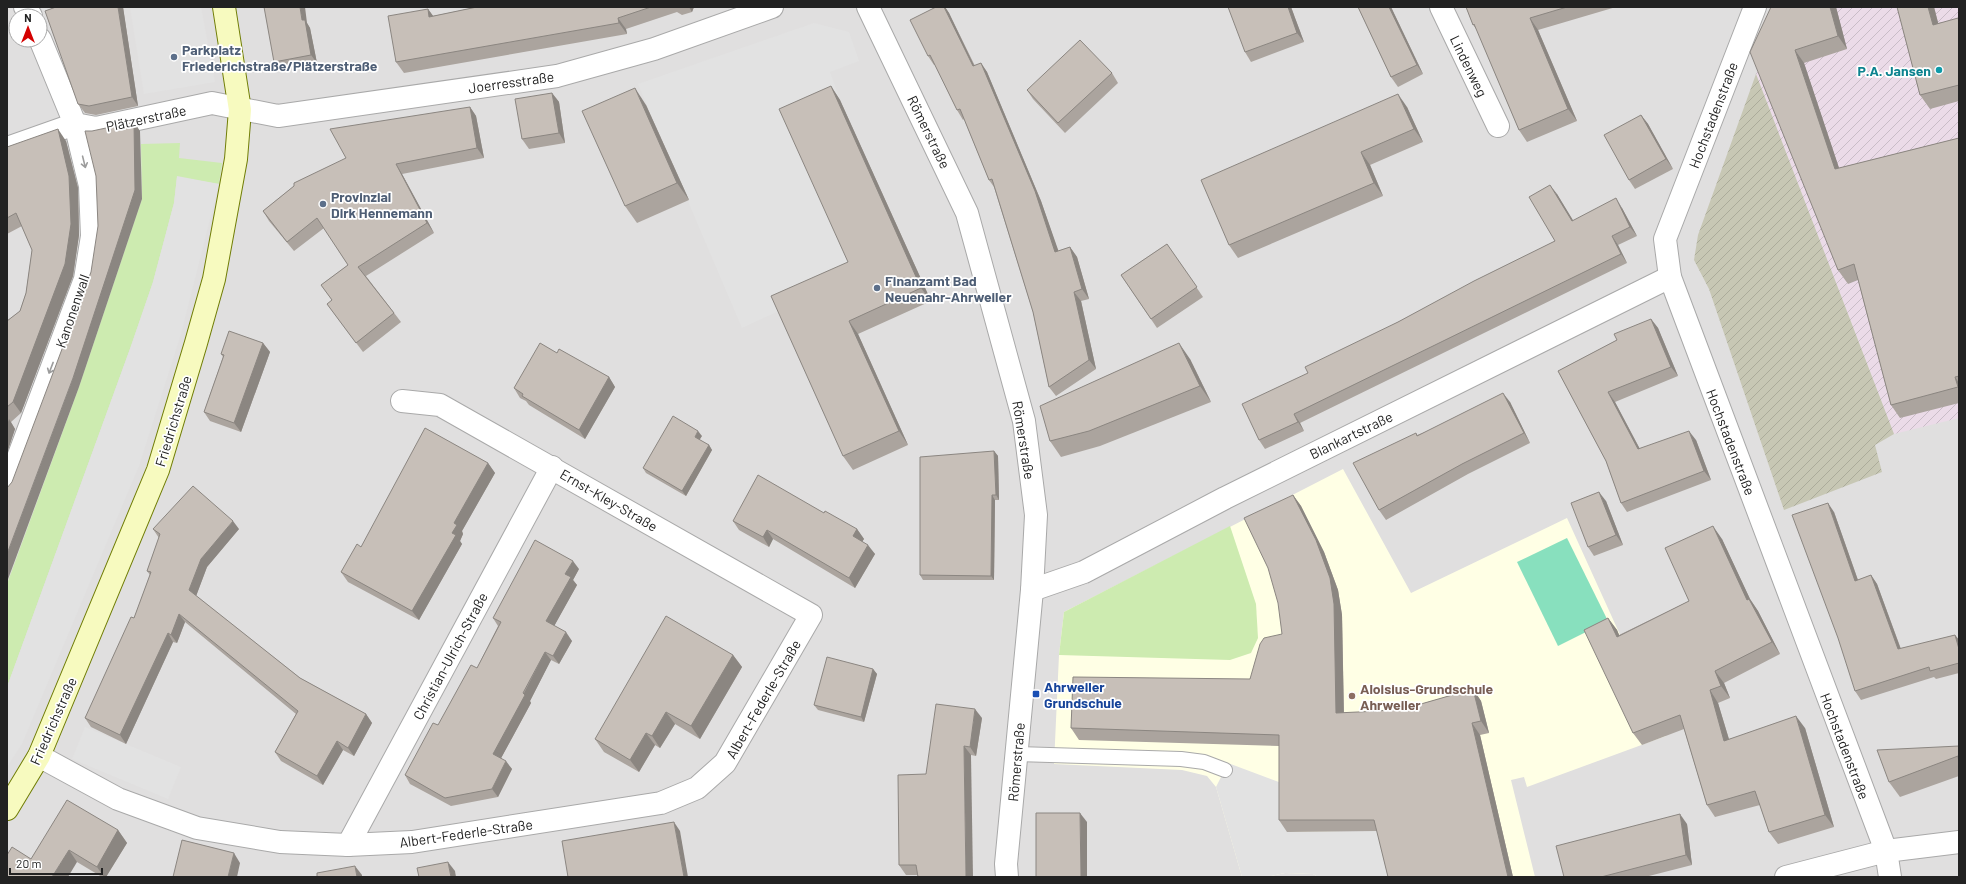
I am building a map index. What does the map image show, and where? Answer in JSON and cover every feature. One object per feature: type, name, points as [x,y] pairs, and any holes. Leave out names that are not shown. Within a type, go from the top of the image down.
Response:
[{"type":"main road","name":"Friedrichstraße","points":[[7,809],[40,756],[158,470],[214,279],[236,159],[240,110],[224,7]]},
{"type":"street","name":"Joerresstraße","points":[[240,110],[278,116],[557,76],[654,49],[772,7]]},
{"type":"street","name":"Römerstraße","points":[[868,7],[967,213],[1024,421],[1036,515],[1032,590],[1006,864],[1007,877]]},
{"type":"street","name":"Lindenweg","points":[[1441,7],[1498,126]]},
{"type":"street","name":"Hochstadenstraße","points":[[1755,7],[1665,239],[1670,277],[1886,851],[1890,877]]},
{"type":"street","name":"Kanonenwall","points":[[7,487],[85,280],[92,236],[90,186],[75,124],[44,48]]},
{"type":"street","name":"Plätzerstraße","points":[[75,124],[96,128],[212,104],[240,110]]},
{"type":"street","points":[[7,148],[75,124]]},
{"type":"street","name":"Blankartstraße","points":[[1032,590],[1084,572],[1225,498],[1670,277]]},
{"type":"street","name":"Ernst-Kley-Straße","points":[[402,401],[440,405],[552,467],[811,615]]},
{"type":"street","name":"Christian-Ulrich-Straße","points":[[348,845],[552,467]]},
{"type":"street","name":"Albert-Federle-Straße","points":[[40,756],[118,799],[198,828],[280,842],[348,845],[426,840],[646,806],[661,803],[698,788],[725,763],[811,615]]},
{"type":"street","points":[[1786,877],[1886,851],[1959,842]]},
{"type":"lane","points":[[1017,754],[1181,758],[1204,762],[1225,770]]},
{"type":"shaded area","points":[[7,7],[1959,7],[1959,877],[7,877]]},
{"type":"shaded area","name":"Parkplatz Friederichstraße/Plätzerstraße","points":[[130,7],[201,7],[215,82],[144,94]]},
{"type":"shaded area","name":"P.A. Jansen","points":[[1786,7],[1959,7],[1959,418],[1894,434],[1756,74]]},
{"type":"shaded area","points":[[814,23],[849,32],[859,61],[830,72],[840,100],[789,123],[857,275],[742,328],[638,84]]},
{"type":"shaded area","points":[[1756,74],[1894,434],[1875,445],[1882,472],[1784,510],[1709,289],[1694,260],[1698,235]]},
{"type":"shaded area","points":[[177,176],[219,184],[181,334],[139,466],[22,744],[7,767],[7,687],[153,282],[174,203]]},
{"type":"shaded area","name":"Aloisius-Grundschule Ahrweiler","points":[[1343,469],[1411,593],[1567,518],[1666,736],[1527,787],[1524,777],[1511,780],[1535,877],[1318,877],[1313,874],[1285,873],[1267,877],[1242,877],[1216,787],[1207,776],[1182,770],[1054,764],[1059,655],[1064,612]]},
{"type":"shaded area","points":[[85,727],[181,767],[168,799],[72,759]]},
{"type":"shaded area","points":[[1228,763],[1287,785],[1287,832],[1343,831],[1381,824],[1393,877],[1318,877],[1313,874],[1285,873],[1267,877],[1242,877],[1216,787]]},
{"type":"green space","points":[[180,143],[179,158],[222,163],[219,184],[177,177],[174,203],[153,282],[7,687],[7,584],[79,387],[142,199],[141,144]]},
{"type":"green space","points":[[1230,526],[1256,604],[1258,638],[1251,653],[1230,660],[1059,655],[1064,612]]},
{"type":"green space","points":[[1567,538],[1608,621],[1558,646],[1517,562]]},
{"type":"building","points":[[56,7],[118,7],[132,97],[89,106],[78,104],[48,19],[48,10]]},
{"type":"building","points":[[264,7],[300,7],[302,20],[305,20],[311,55],[274,62]]},
{"type":"building","points":[[477,7],[651,7],[618,18],[619,23],[396,62],[388,16],[428,9],[429,17]]},
{"type":"building","points":[[936,7],[944,7],[973,66],[981,63],[1035,191],[1055,252],[1070,247],[1082,289],[1074,292],[1089,360],[1049,387],[1033,312],[992,179],[989,180],[960,109],[957,110],[930,55],[928,56],[910,20]]},
{"type":"building","points":[[1228,7],[1288,7],[1297,33],[1245,52]]},
{"type":"building","points":[[1358,7],[1389,7],[1417,65],[1391,77]]},
{"type":"building","points":[[1466,7],[1567,7],[1530,18],[1568,109],[1519,130]]},
{"type":"building","points":[[1771,7],[1830,7],[1838,36],[1795,50],[1835,169],[1959,138],[1959,376],[1955,377],[1958,387],[1891,405],[1854,264],[1838,270],[1750,52]]},
{"type":"building","name":"P.A. Jansen","points":[[1897,7],[1928,7],[1933,25],[1958,18],[1959,85],[1920,95]]},
{"type":"building","points":[[1080,40],[1112,73],[1058,123],[1027,90]]},
{"type":"building","name":"Finanzamt Bad Neuenahr-Ahrweiler","points":[[831,86],[921,288],[849,321],[899,431],[843,456],[771,296],[848,262],[779,109]]},
{"type":"building","points":[[635,88],[677,183],[625,206],[582,111]]},
{"type":"building","points":[[552,93],[559,133],[522,139],[515,99]]},
{"type":"building","points":[[1398,94],[1414,129],[1361,152],[1374,183],[1229,245],[1201,180]]},
{"type":"building","points":[[470,107],[477,148],[396,164],[427,223],[358,267],[394,313],[356,343],[327,304],[332,300],[321,285],[348,265],[317,218],[287,242],[263,211],[294,186],[294,183],[346,158],[330,129]]},
{"type":"building","points":[[1641,115],[1666,159],[1629,180],[1604,135]]},
{"type":"building","points":[[134,122],[135,190],[73,378],[7,554],[7,488],[12,482],[91,272],[98,226],[96,176],[85,131],[92,131]]},
{"type":"building","points":[[58,129],[69,176],[71,224],[65,264],[13,402],[7,407],[7,321],[20,311],[26,293],[32,250],[16,213],[7,218],[7,147]]},
{"type":"building","points":[[1550,185],[1572,221],[1616,198],[1630,227],[1612,236],[1621,254],[1294,414],[1298,422],[1259,440],[1242,404],[1308,373],[1305,367],[1398,322],[1474,281],[1555,241],[1529,197]]},
{"type":"building","points":[[1167,244],[1197,287],[1151,319],[1121,275]]},
{"type":"building","points":[[1651,319],[1671,367],[1608,392],[1638,449],[1689,431],[1704,471],[1621,503],[1606,461],[1558,371],[1617,340],[1614,334]]},
{"type":"building","points":[[229,331],[263,343],[234,423],[204,412],[224,355],[221,354]]},
{"type":"building","points":[[540,343],[557,353],[559,349],[609,377],[579,430],[522,396],[523,394],[514,388]]},
{"type":"building","points":[[1179,343],[1200,386],[1089,431],[1050,441],[1040,406]]},
{"type":"building","points":[[1503,393],[1524,433],[1462,464],[1379,510],[1353,463],[1416,433],[1417,436]]},
{"type":"building","points":[[673,416],[698,431],[695,437],[709,445],[682,491],[643,468]]},
{"type":"building","points":[[425,428],[488,463],[454,523],[457,525],[452,533],[456,535],[412,611],[341,572],[357,544],[361,547]]},
{"type":"building","points":[[994,451],[996,495],[992,495],[991,576],[920,575],[920,457]]},
{"type":"building","points":[[758,475],[824,513],[825,511],[857,529],[853,536],[868,545],[849,578],[767,530],[763,537],[733,521]]},
{"type":"building","points":[[193,486],[233,521],[201,559],[189,590],[300,678],[366,714],[348,748],[337,741],[317,776],[275,752],[298,711],[179,614],[171,635],[168,633],[120,735],[85,718],[131,617],[134,618],[151,572],[147,571],[160,534],[153,529]]},
{"type":"building","points":[[1599,492],[1616,535],[1588,547],[1571,503]]},
{"type":"building","points":[[1293,495],[1316,540],[1330,578],[1334,604],[1336,713],[1379,711],[1414,706],[1473,689],[1481,721],[1472,723],[1508,877],[1388,877],[1374,820],[1279,820],[1279,735],[1071,728],[1073,677],[1250,679],[1260,644],[1264,638],[1282,634],[1278,603],[1268,568],[1244,518]]},
{"type":"building","points":[[1828,503],[1855,581],[1871,575],[1898,649],[1955,635],[1959,649],[1959,663],[1930,671],[1929,667],[1855,691],[1838,638],[1792,515]]},
{"type":"building","points":[[1713,526],[1747,600],[1749,599],[1772,642],[1715,671],[1721,686],[1710,690],[1724,741],[1796,716],[1825,815],[1769,832],[1755,791],[1707,805],[1680,715],[1633,733],[1584,630],[1608,618],[1617,637],[1689,601],[1665,548]]},
{"type":"building","points":[[535,540],[573,561],[565,574],[571,577],[546,621],[566,632],[553,656],[545,652],[523,693],[525,695],[493,754],[506,761],[492,789],[445,798],[405,775],[433,723],[438,725],[471,665],[477,668],[501,622],[493,618]]},
{"type":"building","points":[[666,616],[733,655],[691,726],[666,712],[652,736],[646,733],[630,760],[595,739]]},
{"type":"building","points":[[827,657],[873,669],[861,717],[814,705]]},
{"type":"building","points":[[936,704],[975,709],[970,747],[964,746],[966,877],[918,877],[916,865],[899,865],[898,775],[926,774]]},
{"type":"building","points":[[1959,746],[1959,763],[1958,756],[1889,782],[1877,750]]},
{"type":"building","points":[[67,800],[118,830],[97,867],[69,850],[52,877],[7,877],[7,855],[12,847],[31,859]]},
{"type":"building","points":[[1036,813],[1080,813],[1081,877],[1036,877]]},
{"type":"building","points":[[1680,814],[1686,855],[1601,877],[1564,877],[1556,846]]},
{"type":"building","points":[[674,822],[684,877],[568,877],[562,841]]},
{"type":"building","points":[[182,840],[234,853],[228,877],[173,877]]},
{"type":"building","points":[[448,862],[451,877],[419,877],[417,868]]},
{"type":"building","points":[[355,866],[357,877],[317,877],[317,873]]},
{"type":"place","name":"Parkplatz Friederichstraße/Plätzerstraße","points":[[174,57]]},
{"type":"place","name":"P.A. Jansen","points":[[1939,70]]},
{"type":"place","name":"Provinzial Dirk Hennemann","points":[[323,204]]},
{"type":"place","name":"Finanzamt Bad Neuenahr-Ahrweiler","points":[[877,288]]},
{"type":"place","name":"Ahrweiler Grundschule","points":[[1036,694]]},
{"type":"place","name":"Aloisius-Grundschule Ahrweiler","points":[[1352,696]]}]
